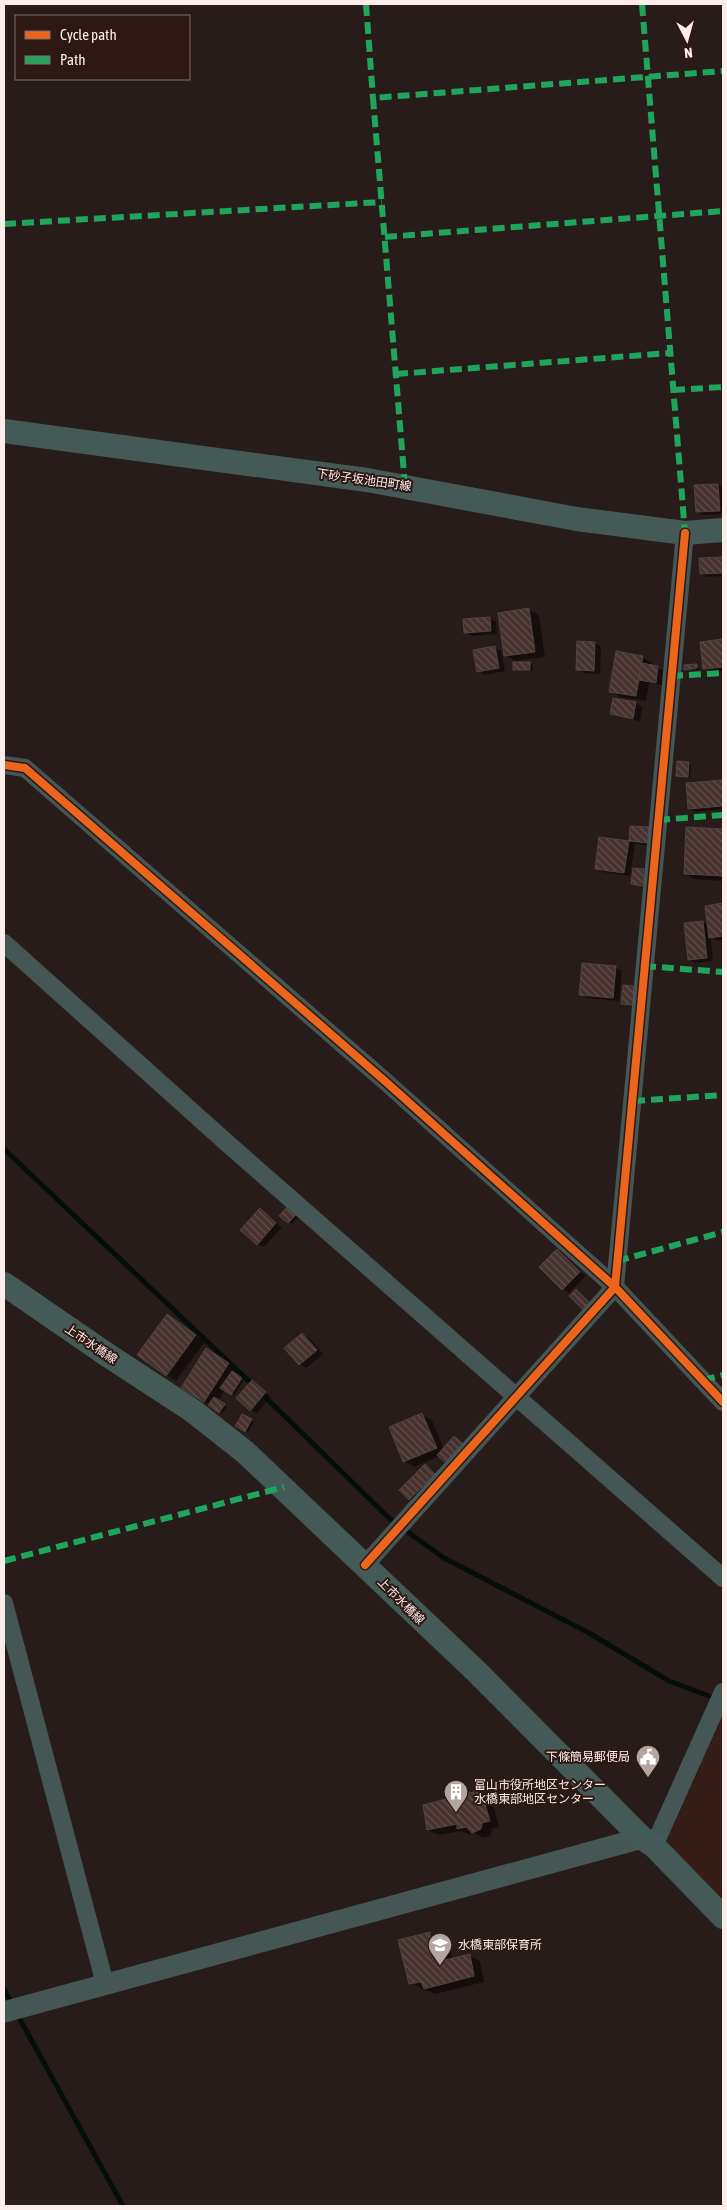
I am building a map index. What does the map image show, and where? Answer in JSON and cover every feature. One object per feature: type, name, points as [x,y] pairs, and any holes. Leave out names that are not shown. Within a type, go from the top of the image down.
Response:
[{"type":"main road","name":"下砂子坂池田町線","points":[[4,431],[367,480],[576,519],[685,533],[723,530]]},
{"type":"main road","name":"上市水橋線","points":[[4,1284],[193,1412],[238,1446],[284,1487],[427,1627],[476,1672],[723,1916]]},
{"type":"street","points":[[365,1565],[615,1287],[685,533]]},
{"type":"street","points":[[4,765],[25,768],[386,1082],[615,1287],[723,1402]]},
{"type":"street","points":[[4,943],[227,1142],[723,1578]]},
{"type":"street","points":[[4,1603],[105,1984]]},
{"type":"street","points":[[4,2012],[648,1842],[723,1692]]},
{"type":"shaded area","points":[[723,1716],[723,1900],[667,1841]]},
{"type":"building","points":[[718,484],[720,511],[696,512],[694,485]]},
{"type":"building","points":[[723,557],[723,573],[700,574],[699,558]]},
{"type":"building","points":[[529,608],[535,652],[504,656],[498,613]]},
{"type":"building","points":[[490,617],[491,631],[464,633],[463,619]]},
{"type":"building","points":[[723,639],[723,667],[703,669],[700,642]]},
{"type":"building","points":[[577,641],[595,642],[594,671],[576,670]]},
{"type":"building","points":[[495,646],[499,668],[477,672],[473,650]]},
{"type":"building","points":[[616,651],[643,656],[636,696],[609,692]]},
{"type":"building","points":[[513,662],[530,662],[530,670],[513,670]]},
{"type":"building","points":[[642,663],[658,666],[656,683],[639,680]]},
{"type":"building","points":[[697,664],[697,668],[684,670],[684,665]]},
{"type":"building","points":[[613,698],[636,702],[633,719],[610,714]]},
{"type":"building","points":[[677,761],[689,762],[688,777],[676,776]]},
{"type":"building","points":[[723,780],[723,806],[688,809],[686,783]]},
{"type":"building","points":[[630,826],[649,827],[648,843],[629,841]]},
{"type":"building","points":[[686,827],[723,829],[723,876],[684,874]]},
{"type":"building","points":[[599,837],[629,841],[624,873],[595,869]]},
{"type":"building","points":[[633,868],[644,869],[643,886],[631,884]]},
{"type":"building","points":[[723,903],[723,936],[709,938],[705,906]]},
{"type":"building","points":[[703,921],[707,958],[688,960],[684,923]]},
{"type":"building","points":[[582,963],[616,966],[613,998],[579,995]]},
{"type":"building","points":[[623,985],[634,986],[633,1005],[621,1004]]},
{"type":"building","points":[[287,1207],[296,1215],[288,1223],[279,1216]]},
{"type":"building","points":[[260,1208],[276,1223],[257,1245],[240,1230]]},
{"type":"building","points":[[557,1249],[580,1272],[562,1290],[539,1267]]},
{"type":"building","points":[[576,1289],[590,1303],[583,1310],[569,1296]]},
{"type":"building","points":[[167,1314],[196,1335],[166,1376],[137,1355]]},
{"type":"building","points":[[302,1333],[317,1350],[299,1365],[284,1348]]},
{"type":"building","points":[[206,1348],[229,1363],[204,1402],[181,1388]]},
{"type":"building","points":[[232,1371],[242,1378],[231,1395],[220,1388]]},
{"type":"building","points":[[252,1380],[266,1392],[250,1411],[236,1398]]},
{"type":"building","points":[[214,1397],[225,1404],[219,1413],[208,1405]]},
{"type":"building","points":[[422,1413],[437,1448],[403,1462],[389,1427]]},
{"type":"building","points":[[242,1414],[252,1419],[245,1432],[235,1426]]},
{"type":"building","points":[[454,1436],[463,1444],[446,1463],[437,1455]]},
{"type":"building","points":[[425,1464],[435,1474],[409,1500],[399,1490]]},
{"type":"building","name":"富山市役所地区センター 水橋東部地区センター","points":[[477,1791],[480,1800],[484,1801],[490,1821],[482,1823],[481,1829],[472,1833],[466,1827],[457,1829],[457,1824],[427,1830],[423,1805]]},
{"type":"building","name":"水橋東部保育所","points":[[430,1932],[431,1937],[436,1936],[437,1946],[441,1946],[445,1960],[470,1954],[474,1976],[424,1989],[421,1982],[409,1984],[398,1940]]},
{"type":"waterway","points":[[4,1149],[254,1386]]},
{"type":"waterway","points":[[260,1392],[390,1519],[444,1558],[589,1633],[669,1681],[717,1699]]},
{"type":"waterway","points":[[4,1989],[12,2004]]},
{"type":"waterway","points":[[17,2014],[123,2206]]},
{"type":"marked path","points":[[366,4],[373,98]]},
{"type":"marked path","points":[[642,4],[685,533]]},
{"type":"marked path","points":[[405,486],[373,98],[723,71]]},
{"type":"marked path","points":[[4,224],[382,202]]},
{"type":"marked path","points":[[385,237],[723,211]]},
{"type":"marked path","points":[[396,374],[670,353]]},
{"type":"marked path","points":[[673,390],[723,387]]},
{"type":"marked path","points":[[671,676],[723,673]]},
{"type":"marked path","points":[[658,820],[723,815]]},
{"type":"marked path","points":[[644,966],[723,972]]},
{"type":"marked path","points":[[633,1101],[723,1095]]},
{"type":"marked path","points":[[617,1261],[723,1232]]},
{"type":"marked path","points":[[703,1380],[723,1375]]},
{"type":"marked path","points":[[4,1561],[284,1487]]},
{"type":"cycle path","points":[[365,1565],[615,1287],[685,533]]},
{"type":"cycle path","points":[[4,765],[25,768],[386,1082],[615,1287],[723,1402]]},
{"type":"place","name":"下條簡易郵便局","points":[[648,1778]]},
{"type":"place","name":"富山市役所地区センター 水橋東部地区センター","points":[[456,1813]]},
{"type":"place","name":"水橋東部保育所","points":[[440,1966]]}]
